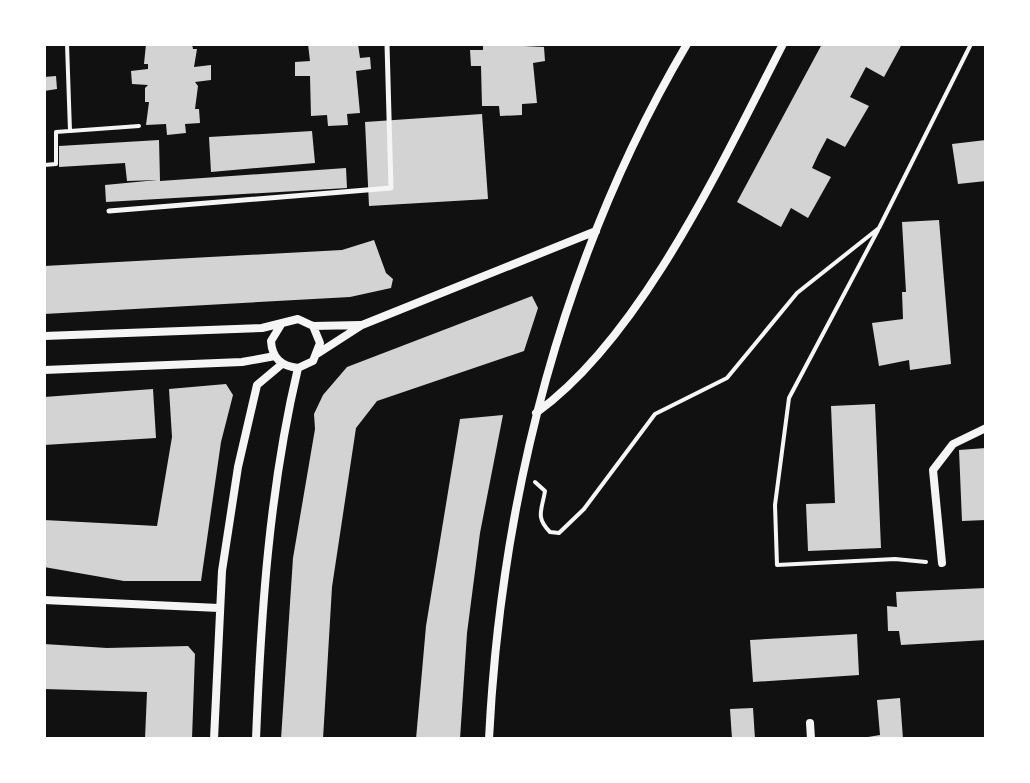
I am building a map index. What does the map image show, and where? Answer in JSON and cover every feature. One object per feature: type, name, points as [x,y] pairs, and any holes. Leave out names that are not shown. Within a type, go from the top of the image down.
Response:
[{"type":"street","points":[[489,739],[492,677],[522,477],[559,331],[596,231],[642,127],[687,44]]},
{"type":"street","points":[[536,414],[592,366],[622,326],[708,188],[783,44]]},
{"type":"street","points":[[317,354],[362,325],[596,231]]},
{"type":"street","points":[[44,336],[262,328],[298,319],[313,326],[362,325]]},
{"type":"street","points":[[278,360],[271,341],[282,323]]},
{"type":"street","points":[[44,370],[278,360],[298,368],[313,361],[317,354],[320,343],[313,326]]},
{"type":"street","points":[[214,739],[219,608],[231,507],[257,385],[278,360]]},
{"type":"street","points":[[256,739],[263,596],[280,446],[298,368]]},
{"type":"street","points":[[942,563],[933,470],[953,444],[986,428]]},
{"type":"street","points":[[44,600],[219,608]]},
{"type":"street","points":[[810,723],[811,739]]},
{"type":"lane","points":[[109,211],[391,188],[387,44]]},
{"type":"path","points":[[67,44],[70,131]]},
{"type":"path","points":[[942,563],[895,559],[777,565],[775,505],[789,398],[971,44]]},
{"type":"path","points":[[44,165],[56,164],[56,132],[139,126]]},
{"type":"path","points":[[522,477],[541,484],[545,491],[538,512],[550,532],[559,533],[568,527],[655,414],[727,378],[797,293],[879,228]]},
{"type":"building","points":[[146,44],[192,44],[193,49],[197,49],[194,67],[211,65],[211,80],[195,82],[198,86],[195,109],[199,109],[200,123],[185,124],[186,133],[167,135],[166,124],[146,125],[149,102],[145,102],[145,88],[148,85],[132,84],[131,71],[148,69],[148,64],[144,64]]},
{"type":"building","points":[[308,44],[358,44],[360,58],[370,57],[371,69],[356,71],[360,113],[347,114],[348,125],[328,126],[327,115],[311,116],[310,76],[295,76],[295,62],[310,61]]},
{"type":"building","points":[[483,44],[544,47],[545,61],[533,63],[537,103],[522,104],[522,115],[500,116],[499,106],[482,106],[481,66],[471,66],[470,50],[483,50]]},
{"type":"building","points":[[822,44],[902,44],[884,77],[866,67],[850,97],[869,106],[845,147],[827,138],[812,168],[831,177],[808,218],[791,208],[781,227],[737,202]]},
{"type":"building","points":[[56,76],[57,89],[44,91],[44,77]]},
{"type":"building","points":[[482,114],[488,199],[369,206],[365,122]]},
{"type":"building","points":[[312,131],[315,163],[211,172],[209,137]]},
{"type":"building","points":[[159,140],[160,181],[346,168],[347,188],[106,202],[105,185],[157,180],[127,181],[125,163],[59,167],[59,146]]},
{"type":"building","points":[[986,140],[986,181],[958,184],[952,144]]},
{"type":"building","points":[[939,220],[951,364],[910,370],[909,360],[879,366],[872,323],[903,319],[902,292],[906,292],[902,222]]},
{"type":"building","points":[[374,240],[386,273],[393,279],[391,288],[350,297],[44,314],[44,266],[342,250]]},
{"type":"building","points":[[532,296],[538,308],[524,351],[377,401],[356,428],[332,587],[323,739],[281,739],[293,558],[315,429],[314,414],[323,395],[347,367]]},
{"type":"building","points":[[226,384],[233,395],[221,442],[201,581],[124,581],[44,567],[44,520],[157,526],[172,437],[169,389]]},
{"type":"building","points":[[153,389],[156,438],[44,445],[44,397]]},
{"type":"building","points":[[875,404],[881,548],[808,551],[806,504],[835,503],[831,406]]},
{"type":"building","points":[[503,415],[480,533],[467,633],[460,739],[416,739],[426,626],[460,419]]},
{"type":"building","points":[[986,448],[986,520],[962,521],[959,450]]},
{"type":"building","points":[[986,588],[986,640],[901,645],[899,631],[888,631],[887,606],[897,607],[896,592]]},
{"type":"building","points":[[857,634],[859,675],[753,682],[750,640]]},
{"type":"building","points":[[44,644],[107,648],[188,646],[195,654],[192,739],[145,739],[147,692],[44,689]]},
{"type":"building","points":[[900,698],[903,739],[856,739],[880,735],[877,700]]},
{"type":"building","points":[[753,708],[755,739],[732,739],[730,709]]}]
